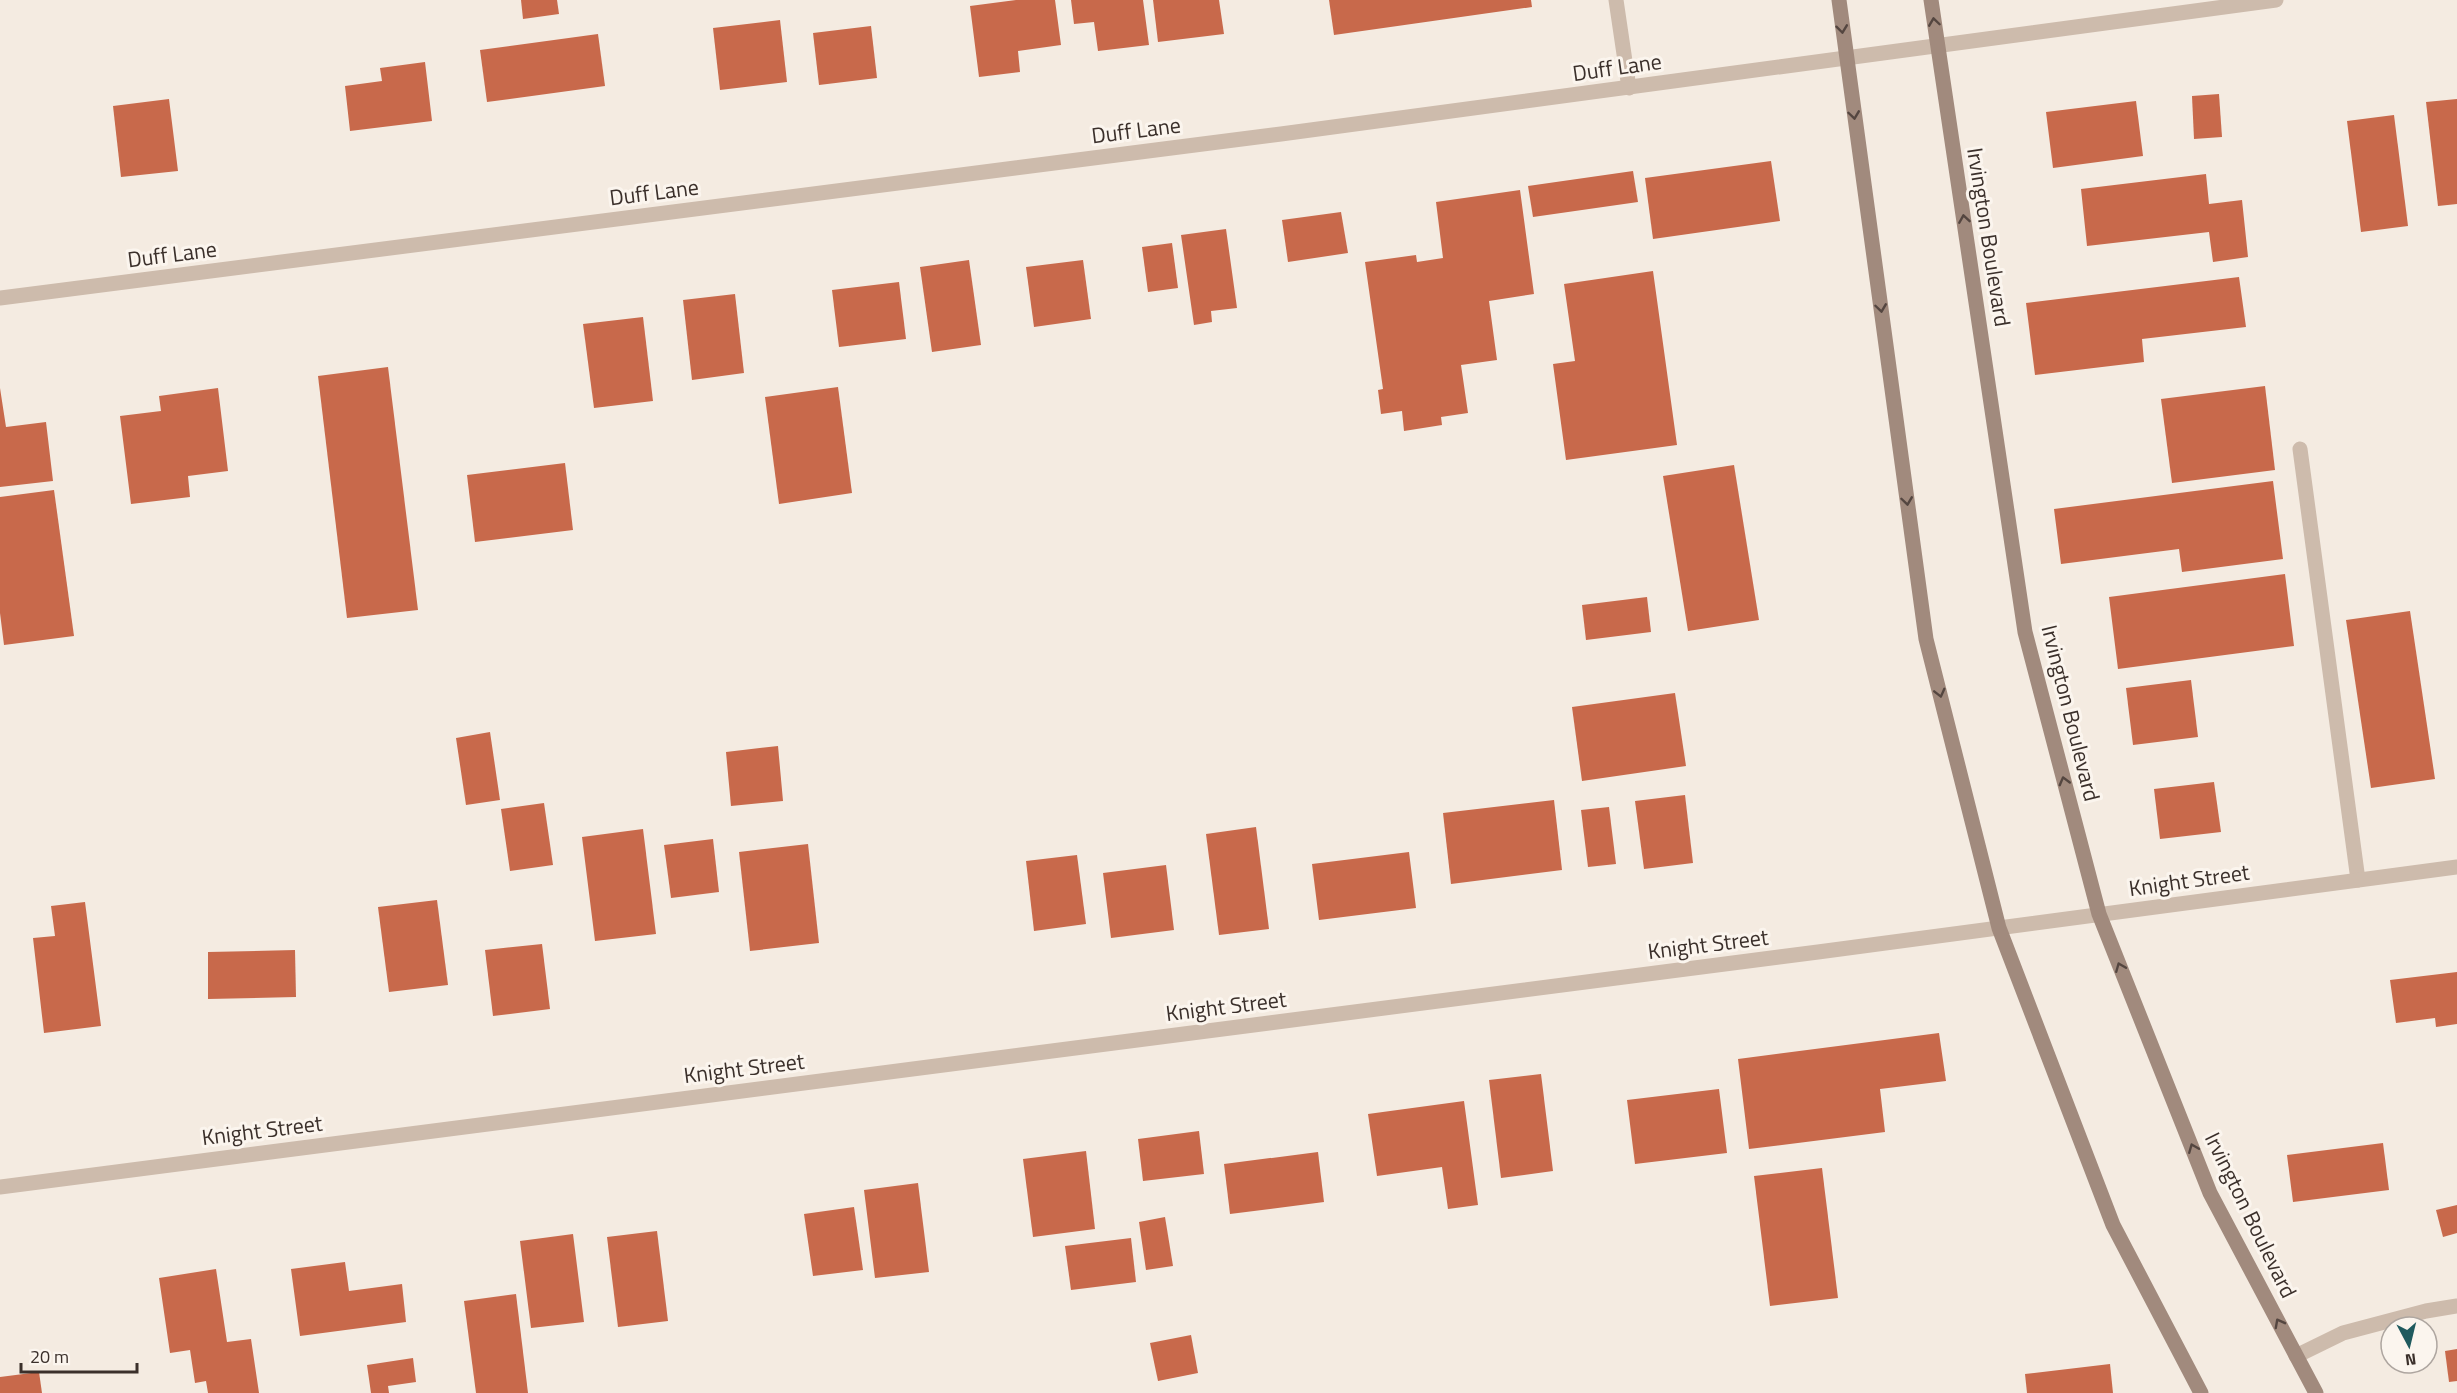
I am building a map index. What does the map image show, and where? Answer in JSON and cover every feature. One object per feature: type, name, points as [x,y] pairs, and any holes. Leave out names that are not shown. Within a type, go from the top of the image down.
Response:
[{"type":"main road","points":[[1839,0],[1926,639],[1999,928],[2113,1225],[2201,1393]]},
{"type":"main road","name":"Irvington Boulevard","points":[[1931,0],[2025,632],[2099,914],[2211,1193],[2316,1393]]},
{"type":"street","points":[[1616,0],[1629,88]]},
{"type":"street","name":"Duff Lane","points":[[0,298],[1629,88],[2276,0]]},
{"type":"street","points":[[2300,449],[2358,880]]},
{"type":"street","name":"Knight Street","points":[[0,1187],[2457,867]]},
{"type":"street","points":[[2296,1356],[2343,1333],[2426,1311],[2457,1306]]},
{"type":"building","points":[[521,0],[557,0],[559,14],[523,19]]},
{"type":"building","points":[[1016,0],[1055,0],[1061,45],[1018,51],[1020,72],[979,77],[970,6]]},
{"type":"building","points":[[1071,0],[1143,0],[1149,45],[1098,51],[1094,22],[1074,24]]},
{"type":"building","points":[[1153,0],[1219,0],[1224,34],[1158,42]]},
{"type":"building","points":[[1329,0],[1531,0],[1532,7],[1334,35]]},
{"type":"building","points":[[780,20],[787,82],[720,90],[713,28]]},
{"type":"building","points":[[871,26],[877,78],[819,85],[813,33]]},
{"type":"building","points":[[598,34],[605,86],[487,102],[480,50]]},
{"type":"building","points":[[425,62],[432,121],[350,131],[345,86],[382,81],[380,68]]},
{"type":"building","points":[[2219,94],[2222,137],[2194,139],[2192,96]]},
{"type":"building","points":[[169,99],[178,171],[121,177],[113,106]]},
{"type":"building","points":[[2457,99],[2457,204],[2438,206],[2426,102]]},
{"type":"building","points":[[2136,101],[2143,156],[2053,168],[2046,112]]},
{"type":"building","points":[[2394,115],[2408,226],[2361,232],[2347,121]]},
{"type":"building","points":[[1771,161],[1780,221],[1653,239],[1645,178]]},
{"type":"building","points":[[1633,171],[1638,202],[1533,217],[1528,186]]},
{"type":"building","points":[[2206,174],[2209,204],[2242,200],[2248,257],[2213,262],[2209,232],[2087,246],[2081,189]]},
{"type":"building","points":[[1520,190],[1534,294],[1489,301],[1497,360],[1461,365],[1468,413],[1441,417],[1442,425],[1404,431],[1402,411],[1381,414],[1378,390],[1383,389],[1365,262],[1416,255],[1417,262],[1443,258],[1436,202]]},
{"type":"building","points":[[1341,212],[1348,253],[1288,262],[1282,220]]},
{"type":"building","points":[[1226,229],[1237,308],[1211,311],[1212,322],[1194,325],[1181,235]]},
{"type":"building","points":[[1172,243],[1178,288],[1148,292],[1142,247]]},
{"type":"building","points":[[969,260],[981,345],[932,352],[920,267]]},
{"type":"building","points":[[1083,260],[1091,319],[1034,327],[1026,267]]},
{"type":"building","points":[[1653,271],[1677,445],[1566,460],[1553,364],[1575,361],[1564,284]]},
{"type":"building","points":[[2239,277],[2246,327],[2142,339],[2144,362],[2035,375],[2026,303]]},
{"type":"building","points":[[899,282],[906,339],[839,347],[832,290]]},
{"type":"building","points":[[735,294],[744,373],[692,380],[683,300]]},
{"type":"building","points":[[643,317],[653,401],[594,408],[583,324]]},
{"type":"building","points":[[388,367],[418,610],[347,618],[318,376]]},
{"type":"building","points":[[2265,386],[2275,470],[2172,483],[2161,399]]},
{"type":"building","points":[[838,387],[852,493],[779,504],[765,397]]},
{"type":"building","points":[[0,388],[6,427],[46,422],[53,481],[0,487]]},
{"type":"building","points":[[218,388],[228,471],[188,476],[190,497],[131,504],[120,416],[161,411],[159,396]]},
{"type":"building","points":[[565,463],[573,530],[475,542],[467,475]]},
{"type":"building","points":[[1734,465],[1759,620],[1688,631],[1663,476]]},
{"type":"building","points":[[2273,481],[2283,559],[2182,572],[2179,549],[2061,564],[2054,509]]},
{"type":"building","points":[[54,490],[74,636],[4,645],[0,613],[0,497]]},
{"type":"building","points":[[2285,574],[2294,646],[2118,669],[2109,597]]},
{"type":"building","points":[[1647,597],[1651,632],[1586,640],[1582,605]]},
{"type":"building","points":[[2410,611],[2435,779],[2371,788],[2346,620]]},
{"type":"building","points":[[2191,680],[2198,737],[2133,745],[2126,688]]},
{"type":"building","points":[[1675,693],[1686,766],[1582,781],[1572,707]]},
{"type":"building","points":[[490,732],[500,800],[466,805],[456,738]]},
{"type":"building","points":[[778,746],[783,801],[731,806],[726,752]]},
{"type":"building","points":[[2214,782],[2221,832],[2160,839],[2154,789]]},
{"type":"building","points":[[1685,795],[1693,863],[1644,869],[1635,801]]},
{"type":"building","points":[[1554,800],[1562,870],[1451,884],[1443,813]]},
{"type":"building","points":[[544,803],[553,865],[510,871],[501,809]]},
{"type":"building","points":[[1609,807],[1616,864],[1588,867],[1581,810]]},
{"type":"building","points":[[1256,827],[1269,929],[1219,935],[1206,834]]},
{"type":"building","points":[[643,829],[656,934],[595,941],[582,837]]},
{"type":"building","points":[[713,839],[719,892],[671,898],[664,845]]},
{"type":"building","points":[[808,844],[819,943],[750,951],[739,852]]},
{"type":"building","points":[[1409,852],[1416,908],[1319,920],[1312,864]]},
{"type":"building","points":[[1077,855],[1086,924],[1034,931],[1026,861]]},
{"type":"building","points":[[1166,865],[1174,930],[1111,938],[1103,873]]},
{"type":"building","points":[[437,900],[448,985],[389,992],[378,907]]},
{"type":"building","points":[[85,902],[101,1026],[44,1033],[33,938],[55,936],[51,906]]},
{"type":"building","points":[[542,944],[550,1009],[493,1016],[485,950]]},
{"type":"building","points":[[295,950],[296,997],[208,999],[208,952]]},
{"type":"building","points":[[2457,972],[2457,1024],[2436,1027],[2435,1018],[2396,1023],[2390,980]]},
{"type":"building","points":[[1939,1033],[1946,1081],[1880,1089],[1885,1132],[1749,1149],[1738,1059]]},
{"type":"building","points":[[1541,1074],[1553,1171],[1501,1178],[1489,1080]]},
{"type":"building","points":[[1719,1089],[1727,1153],[1635,1164],[1627,1100]]},
{"type":"building","points":[[1464,1101],[1478,1205],[1448,1209],[1442,1167],[1377,1176],[1368,1114]]},
{"type":"building","points":[[1199,1131],[1204,1174],[1143,1181],[1138,1139]]},
{"type":"building","points":[[2383,1143],[2389,1190],[2293,1202],[2287,1155]]},
{"type":"building","points":[[1086,1151],[1095,1229],[1033,1237],[1023,1159]]},
{"type":"building","points":[[1318,1152],[1324,1202],[1230,1214],[1224,1164]]},
{"type":"building","points":[[1822,1168],[1838,1298],[1770,1306],[1754,1176]]},
{"type":"building","points":[[918,1183],[929,1272],[875,1278],[864,1190]]},
{"type":"building","points":[[2457,1205],[2457,1233],[2443,1237],[2436,1210]]},
{"type":"building","points":[[854,1207],[863,1270],[813,1276],[804,1214]]},
{"type":"building","points":[[1165,1217],[1173,1266],[1146,1270],[1139,1222]]},
{"type":"building","points":[[657,1231],[668,1321],[618,1327],[607,1237]]},
{"type":"building","points":[[573,1234],[584,1322],[531,1328],[520,1241]]},
{"type":"building","points":[[1131,1238],[1136,1282],[1071,1290],[1065,1246]]},
{"type":"building","points":[[345,1262],[349,1291],[402,1284],[406,1322],[300,1336],[291,1269]]},
{"type":"building","points":[[216,1269],[227,1342],[251,1339],[259,1393],[208,1393],[206,1381],[195,1383],[190,1350],[170,1353],[159,1278]]},
{"type":"building","points":[[516,1294],[528,1393],[476,1393],[464,1301]]},
{"type":"building","points":[[1191,1335],[1198,1373],[1158,1381],[1150,1343]]},
{"type":"building","points":[[2457,1349],[2457,1381],[2449,1382],[2445,1351]]},
{"type":"building","points":[[413,1358],[416,1382],[388,1386],[389,1393],[371,1393],[367,1365]]},
{"type":"building","points":[[2110,1364],[2113,1393],[2027,1393],[2025,1374]]},
{"type":"building","points":[[39,1372],[42,1393],[0,1393],[0,1377]]}]
